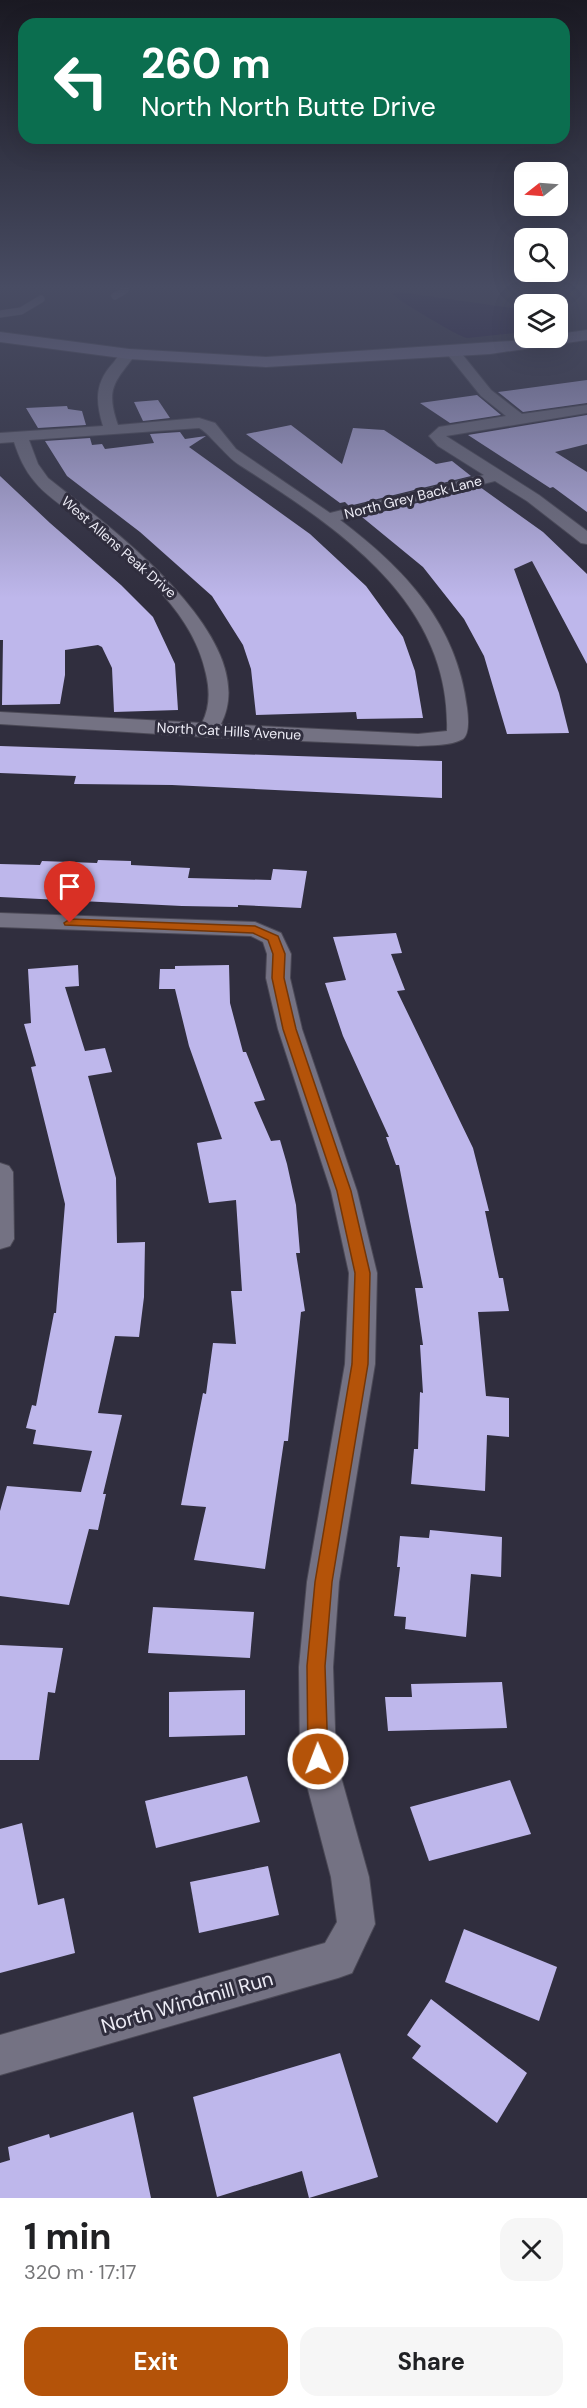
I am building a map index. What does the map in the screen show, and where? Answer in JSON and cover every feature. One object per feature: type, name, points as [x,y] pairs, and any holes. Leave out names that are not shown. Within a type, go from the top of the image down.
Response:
[{"type":"street","points":[[102,393],[112,430]]},
{"type":"street","points":[[486,393],[519,419]]},
{"type":"street","points":[[587,409],[444,430],[437,436],[443,443],[542,505],[587,539]]},
{"type":"street","points":[[0,438],[199,423],[210,426],[231,452],[328,518]]},
{"type":"street","name":"West Allens Peak Drive","points":[[20,437],[30,465],[42,481],[179,600],[202,633],[212,654],[217,679],[218,708],[207,731]]},
{"type":"street","name":"North Grey Back Lane","points":[[328,518],[497,476]]},
{"type":"street","name":"North Cat Hills Avenue","points":[[0,718],[207,731],[418,740],[440,739],[457,734],[459,710],[445,655],[423,611],[389,568],[328,518]]},
{"type":"street","name":"North Windmill Run","points":[[0,920],[255,929],[273,938],[279,954],[278,978],[290,1029],[344,1191],[363,1273],[360,1364],[323,1582],[316,1666],[318,1759],[350,1877],[356,1924],[338,1959],[0,2055]]},
{"type":"street","points":[[0,1172],[0,1239]]},
{"type":"building","points":[[499,393],[587,393],[587,403],[523,412]]},
{"type":"building","points":[[477,395],[501,415],[450,423],[420,403]]},
{"type":"building","points":[[158,400],[170,418],[143,421],[134,402]]},
{"type":"building","points":[[67,406],[68,409],[82,411],[86,425],[38,428],[26,408]]},
{"type":"building","points":[[587,415],[587,444],[555,452],[587,472],[587,512],[553,487],[550,488],[468,435]]},
{"type":"building","points":[[291,425],[342,464],[353,428],[384,430],[436,464],[452,461],[471,476],[349,506],[345,502],[340,503],[246,434]]},
{"type":"building","points":[[180,432],[185,439],[206,436],[189,447],[310,534],[366,586],[403,637],[415,671],[423,718],[357,719],[356,712],[256,715],[251,669],[243,645],[212,596],[140,532],[67,476],[45,441],[90,438],[92,445],[102,444],[105,449],[154,443],[150,434]]},
{"type":"building","points":[[0,476],[121,585],[153,617],[175,664],[178,710],[114,712],[112,668],[102,647],[98,645],[65,650],[65,675],[60,704],[2,705]]},
{"type":"building","points":[[480,487],[543,532],[587,574],[587,664],[532,561],[514,569],[559,693],[569,733],[507,734],[484,656],[464,619],[423,567],[362,517]]},
{"type":"building","points":[[0,746],[442,761],[442,798],[172,785],[74,784],[76,776],[0,773]]},
{"type":"building","points":[[98,860],[131,861],[131,865],[190,868],[188,878],[271,880],[273,869],[307,871],[301,908],[238,905],[238,907],[182,906],[0,897],[0,864],[40,865],[42,861],[97,863]]},
{"type":"building","points":[[396,933],[402,953],[391,954],[405,990],[397,991],[473,1148],[489,1211],[485,1211],[499,1278],[503,1278],[509,1311],[478,1312],[486,1396],[509,1398],[509,1437],[487,1435],[485,1491],[411,1484],[414,1449],[418,1449],[420,1392],[423,1393],[420,1345],[423,1345],[415,1288],[423,1288],[399,1165],[396,1165],[386,1137],[389,1137],[343,1036],[325,983],[346,980],[333,937]]},
{"type":"building","points":[[78,965],[79,986],[65,987],[85,1051],[105,1048],[112,1072],[88,1076],[116,1178],[117,1243],[145,1242],[144,1297],[139,1337],[115,1336],[98,1413],[122,1415],[103,1494],[106,1494],[98,1530],[89,1529],[69,1605],[0,1596],[0,1511],[7,1486],[81,1492],[92,1451],[33,1444],[36,1430],[26,1428],[32,1405],[36,1406],[54,1313],[56,1313],[65,1204],[31,1067],[36,1066],[24,1024],[31,1023],[28,969]]},
{"type":"building","points":[[229,965],[230,1003],[243,1052],[246,1052],[265,1100],[254,1102],[271,1141],[280,1140],[287,1164],[296,1205],[300,1253],[296,1253],[305,1311],[301,1312],[288,1441],[284,1441],[265,1569],[194,1560],[206,1507],[181,1505],[203,1393],[206,1394],[213,1343],[236,1344],[231,1291],[242,1291],[236,1200],[209,1203],[197,1143],[222,1139],[189,1046],[175,989],[159,989],[160,969],[175,969],[175,966]]},
{"type":"building","points":[[430,1530],[502,1537],[501,1577],[471,1574],[466,1637],[405,1629],[406,1617],[394,1616],[400,1567],[397,1567],[400,1536],[429,1538]]},
{"type":"building","points":[[153,1607],[254,1612],[250,1658],[148,1653]]},
{"type":"building","points":[[0,1645],[63,1648],[55,1693],[48,1692],[39,1760],[0,1760]]},
{"type":"building","points":[[502,1682],[507,1728],[388,1731],[385,1697],[412,1697],[411,1684]]},
{"type":"building","points":[[245,1690],[245,1735],[169,1737],[169,1692]]},
{"type":"building","points":[[247,1776],[260,1822],[156,1848],[145,1801]]},
{"type":"building","points":[[510,1780],[531,1834],[429,1861],[410,1807]]},
{"type":"building","points":[[22,1823],[38,1905],[64,1898],[75,1953],[0,1973],[0,1829]]},
{"type":"building","points":[[268,1866],[279,1915],[199,1933],[190,1882]]},
{"type":"building","points":[[464,1929],[557,1967],[539,2021],[445,1982]]},
{"type":"building","points":[[431,1999],[527,2073],[497,2123],[412,2058],[421,2046],[407,2035]]},
{"type":"building","points":[[340,2053],[378,2177],[309,2198],[302,2171],[217,2197],[193,2097]]},
{"type":"building","points":[[133,2112],[151,2198],[0,2198],[0,2163],[10,2160],[8,2147],[49,2134],[50,2138]]},
{"type":"route","points":[[70,923],[255,929],[273,938],[279,954],[278,978],[290,1029],[344,1191],[363,1273],[360,1364],[323,1582],[316,1666],[318,1759]]}]
